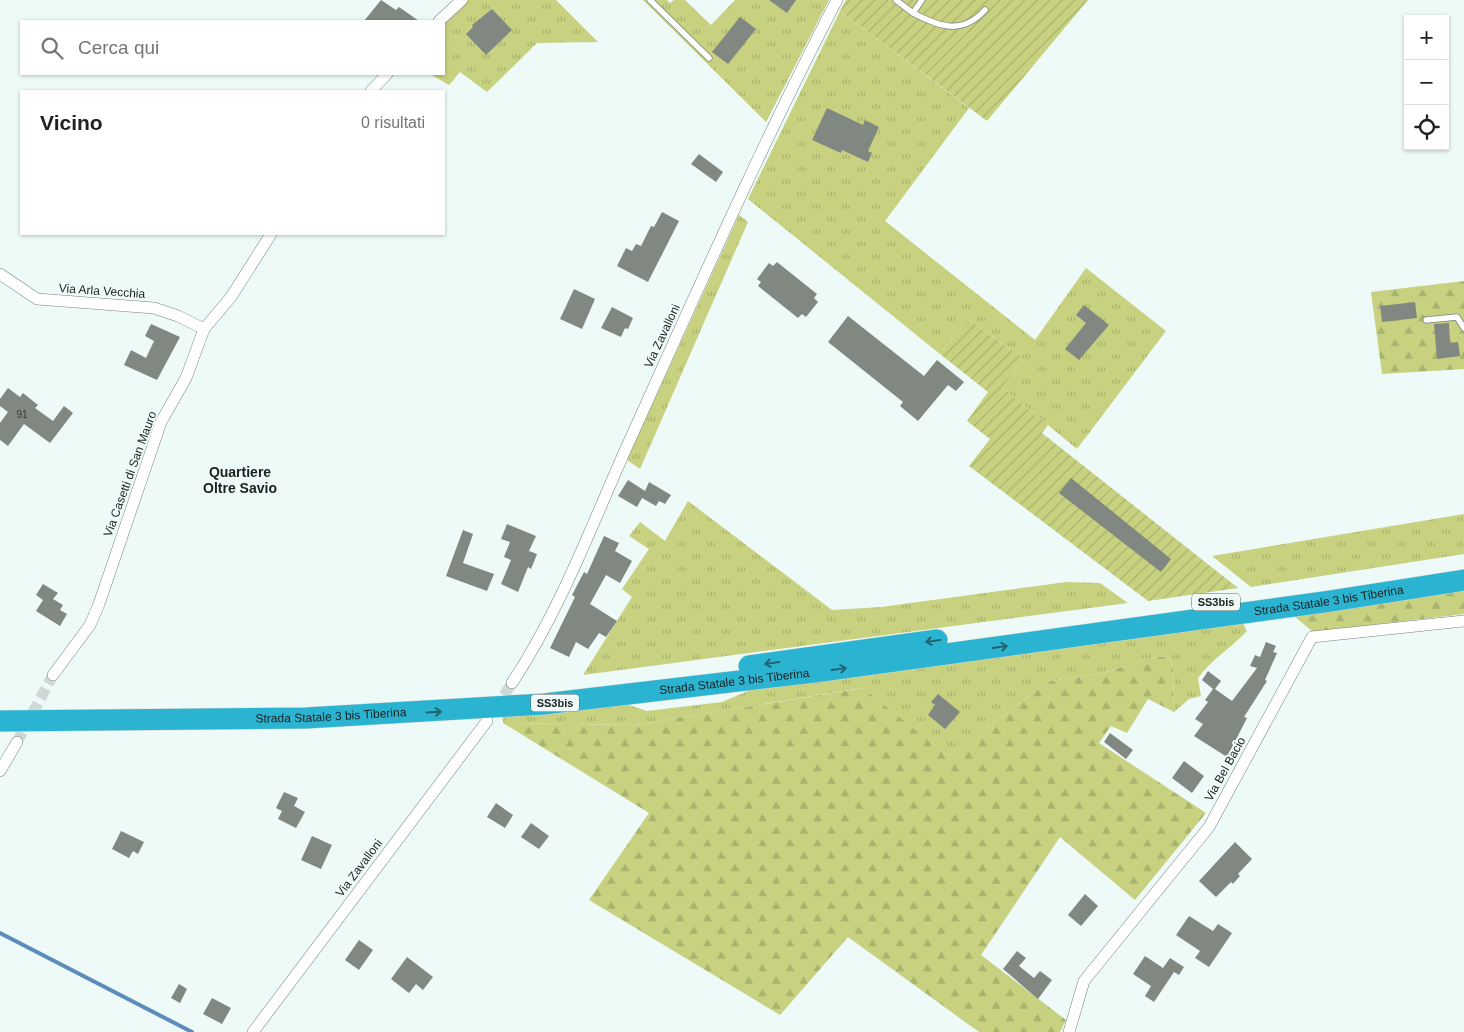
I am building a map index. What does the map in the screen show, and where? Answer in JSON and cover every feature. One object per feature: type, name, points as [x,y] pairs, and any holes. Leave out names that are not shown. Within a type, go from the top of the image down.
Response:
[{"type":"highway","name":"Strada Statale 3 bis Tiberina","points":[[1330,594],[1464,566]]},
{"type":"highway","name":"Strada Statale 3 bis Tiberina","points":[[0,707],[175,707],[306,704],[443,697],[545,689],[681,675],[1104,625],[1330,594],[1464,580]]},
{"type":"highway","name":"Strada Statale 3 bis Tiberina","points":[[0,721],[306,718],[544,704],[768,678],[1104,625]]},
{"type":"street","points":[[441,20],[462,0]]},
{"type":"street","name":"Via Zavalloni","points":[[512,682],[530,655],[557,602],[682,326],[813,46],[838,0]]},
{"type":"street","points":[[372,90],[386,75]]},
{"type":"street","name":"Via Casetti di San Mauro","points":[[53,675],[90,625],[161,422],[186,378],[204,329],[231,297],[270,235]]},
{"type":"street","name":"Via Arla Vecchia","points":[[0,274],[37,299],[154,308],[178,316],[204,329]]},
{"type":"street","name":"Via Bel Bacio","points":[[1069,1032],[1084,981],[1209,827],[1312,637],[1464,621]]},
{"type":"street","name":"Via Zavalloni","points":[[253,1032],[487,720]]},
{"type":"street","points":[[0,771],[17,742]]},
{"type":"lane","points":[[650,0],[709,58]]},
{"type":"lane","points":[[896,0],[913,13],[936,25],[956,26],[970,24],[985,10]]},
{"type":"lane","points":[[913,13],[922,0]]},
{"type":"lane","points":[[1426,320],[1457,317],[1464,328]]},
{"type":"green space","points":[[468,0],[556,0],[598,42],[537,43],[487,92],[460,72],[449,85],[432,75],[445,75],[445,21]]},
{"type":"green space","points":[[643,0],[667,0],[670,3],[674,0],[685,0],[711,25],[735,0],[829,0],[766,122]]},
{"type":"green space","points":[[846,0],[1088,0],[987,121],[840,11]]},
{"type":"green space","points":[[840,11],[969,108],[885,221],[1035,340],[1086,268],[1166,331],[1077,449],[1003,388],[1023,358],[968,319],[940,354],[748,199]]},
{"type":"green space","points":[[739,215],[748,222],[640,469],[627,460]]},
{"type":"green space","points":[[1464,281],[1464,369],[1382,374],[1371,292]]},
{"type":"green space","points":[[968,319],[1023,358],[1003,388],[1048,425],[1042,433],[1238,588],[1148,601],[969,466],[990,439],[967,421],[988,392],[940,354]]},
{"type":"green space","points":[[688,501],[832,610],[881,607],[1067,582],[1100,583],[1128,603],[583,675],[632,597],[622,589],[649,549],[629,536],[640,522],[665,541]]},
{"type":"green space","points":[[1464,514],[1464,554],[1251,587],[1212,556]]},
{"type":"green space","points":[[1464,588],[1464,614],[1313,632],[1293,615]]},
{"type":"green space","points":[[1242,621],[1247,631],[1198,678],[1201,696],[1189,699],[1174,712],[1173,666],[1169,656],[1150,658],[1104,673],[1050,681],[948,756],[862,688],[635,725],[503,723],[502,715],[626,704],[647,711],[722,702],[760,686]]},
{"type":"green space","points":[[1169,656],[1173,666],[1174,712],[1148,699],[1127,733],[1111,726],[1099,743],[1206,813],[1135,900],[1060,837],[981,955],[1066,1020],[1060,1032],[979,1032],[848,937],[780,1015],[589,900],[649,813],[503,723],[635,725],[863,688],[948,756],[1050,681],[1104,673],[1150,658]]},
{"type":"building","points":[[381,0],[396,10],[399,7],[418,20],[365,20]]},
{"type":"building","points":[[769,0],[796,0],[787,13]]},
{"type":"building","points":[[492,9],[512,30],[486,55],[466,34],[473,27],[472,25]]},
{"type":"building","points":[[740,17],[756,29],[728,64],[712,52]]},
{"type":"building","points":[[827,108],[863,125],[865,120],[879,127],[868,151],[872,153],[868,162],[842,150],[841,153],[812,140]]},
{"type":"building","points":[[699,154],[723,172],[716,182],[691,164]]},
{"type":"building","points":[[662,212],[679,221],[648,282],[617,266],[626,248],[632,251],[636,244],[641,246],[651,226],[654,227]]},
{"type":"building","points":[[777,262],[817,294],[814,298],[818,302],[806,317],[802,314],[798,318],[758,286],[761,282],[757,279],[769,263],[773,266]]},
{"type":"building","points":[[574,289],[595,299],[582,329],[560,319]]},
{"type":"building","points":[[1415,302],[1417,318],[1382,322],[1380,306]]},
{"type":"building","points":[[1084,305],[1109,325],[1079,360],[1065,349],[1086,323],[1076,315]]},
{"type":"building","points":[[612,307],[633,318],[628,329],[625,328],[621,337],[601,328]]},
{"type":"building","points":[[848,316],[924,376],[937,360],[964,382],[956,391],[948,385],[918,421],[900,406],[903,402],[828,342]]},
{"type":"building","points":[[1449,323],[1450,343],[1458,342],[1460,356],[1437,359],[1434,324]]},
{"type":"building","points":[[151,324],[180,337],[157,380],[124,365],[131,350],[146,358],[154,341],[145,336]]},
{"type":"building","points":[[8,388],[20,397],[23,393],[38,405],[35,408],[53,421],[64,406],[73,413],[50,443],[24,424],[8,446],[0,440],[0,423],[8,412],[0,406],[0,399]]},
{"type":"building","points":[[1071,478],[1171,559],[1161,572],[1059,493]]},
{"type":"building","points":[[628,480],[645,491],[649,482],[671,495],[665,504],[659,501],[656,506],[642,498],[637,507],[618,496]]},
{"type":"building","points":[[507,524],[536,536],[529,551],[537,554],[531,569],[528,567],[518,592],[501,584],[511,560],[504,557],[510,542],[501,539]]},
{"type":"building","points":[[463,530],[473,534],[463,563],[494,574],[487,591],[446,576]]},
{"type":"building","points":[[604,536],[619,543],[615,551],[632,561],[620,583],[606,575],[590,604],[617,621],[606,637],[599,633],[588,649],[576,642],[569,657],[550,648],[575,597],[572,595],[584,572],[587,574]]},
{"type":"building","points":[[43,584],[58,593],[53,599],[63,605],[60,610],[67,614],[60,626],[36,611],[43,600],[36,595]]},
{"type":"building","points":[[1266,642],[1276,646],[1273,652],[1277,653],[1265,680],[1267,681],[1244,717],[1247,718],[1227,757],[1194,736],[1203,724],[1195,719],[1208,702],[1205,700],[1213,689],[1202,680],[1208,671],[1221,681],[1215,689],[1232,701],[1257,668],[1250,666],[1255,655],[1260,657]]},
{"type":"building","points":[[938,694],[960,712],[945,729],[928,715],[935,705],[931,702]]},
{"type":"building","points":[[1110,733],[1133,750],[1126,759],[1104,742]]},
{"type":"building","points":[[1184,761],[1204,776],[1192,793],[1172,778]]},
{"type":"building","points":[[284,792],[298,798],[294,806],[305,812],[296,828],[278,819],[282,811],[276,808]]},
{"type":"building","points":[[496,803],[513,815],[505,828],[487,817]]},
{"type":"building","points":[[531,823],[549,836],[539,849],[521,837]]},
{"type":"building","points":[[121,831],[144,842],[138,854],[133,851],[129,858],[112,849]]},
{"type":"building","points":[[312,836],[332,845],[321,869],[301,860]]},
{"type":"building","points":[[1235,842],[1252,859],[1238,874],[1240,876],[1233,884],[1231,882],[1216,897],[1199,881]]},
{"type":"building","points":[[1085,894],[1098,906],[1081,926],[1068,915]]},
{"type":"building","points":[[1189,916],[1213,931],[1218,924],[1232,933],[1209,967],[1195,958],[1200,951],[1176,935]]},
{"type":"building","points":[[359,940],[373,950],[359,970],[345,960]]},
{"type":"building","points":[[1017,951],[1026,958],[1019,966],[1034,978],[1040,971],[1052,980],[1038,999],[1003,969]]},
{"type":"building","points":[[1145,956],[1163,968],[1170,958],[1184,967],[1179,975],[1174,972],[1154,1002],[1145,996],[1151,986],[1133,974]]},
{"type":"building","points":[[407,957],[433,977],[423,990],[416,984],[409,993],[391,979]]},
{"type":"building","points":[[179,984],[187,989],[180,1003],[171,998]]},
{"type":"building","points":[[212,998],[231,1008],[222,1024],[203,1014]]},
{"type":"waterway","points":[[0,933],[192,1032]]},
{"type":"tunnel","points":[[17,742],[53,675]]},
{"type":"tunnel","points":[[495,709],[512,683]]},
{"type":"district","name":"Quartiere Oltre Savio","points":[[240,480]]}]
